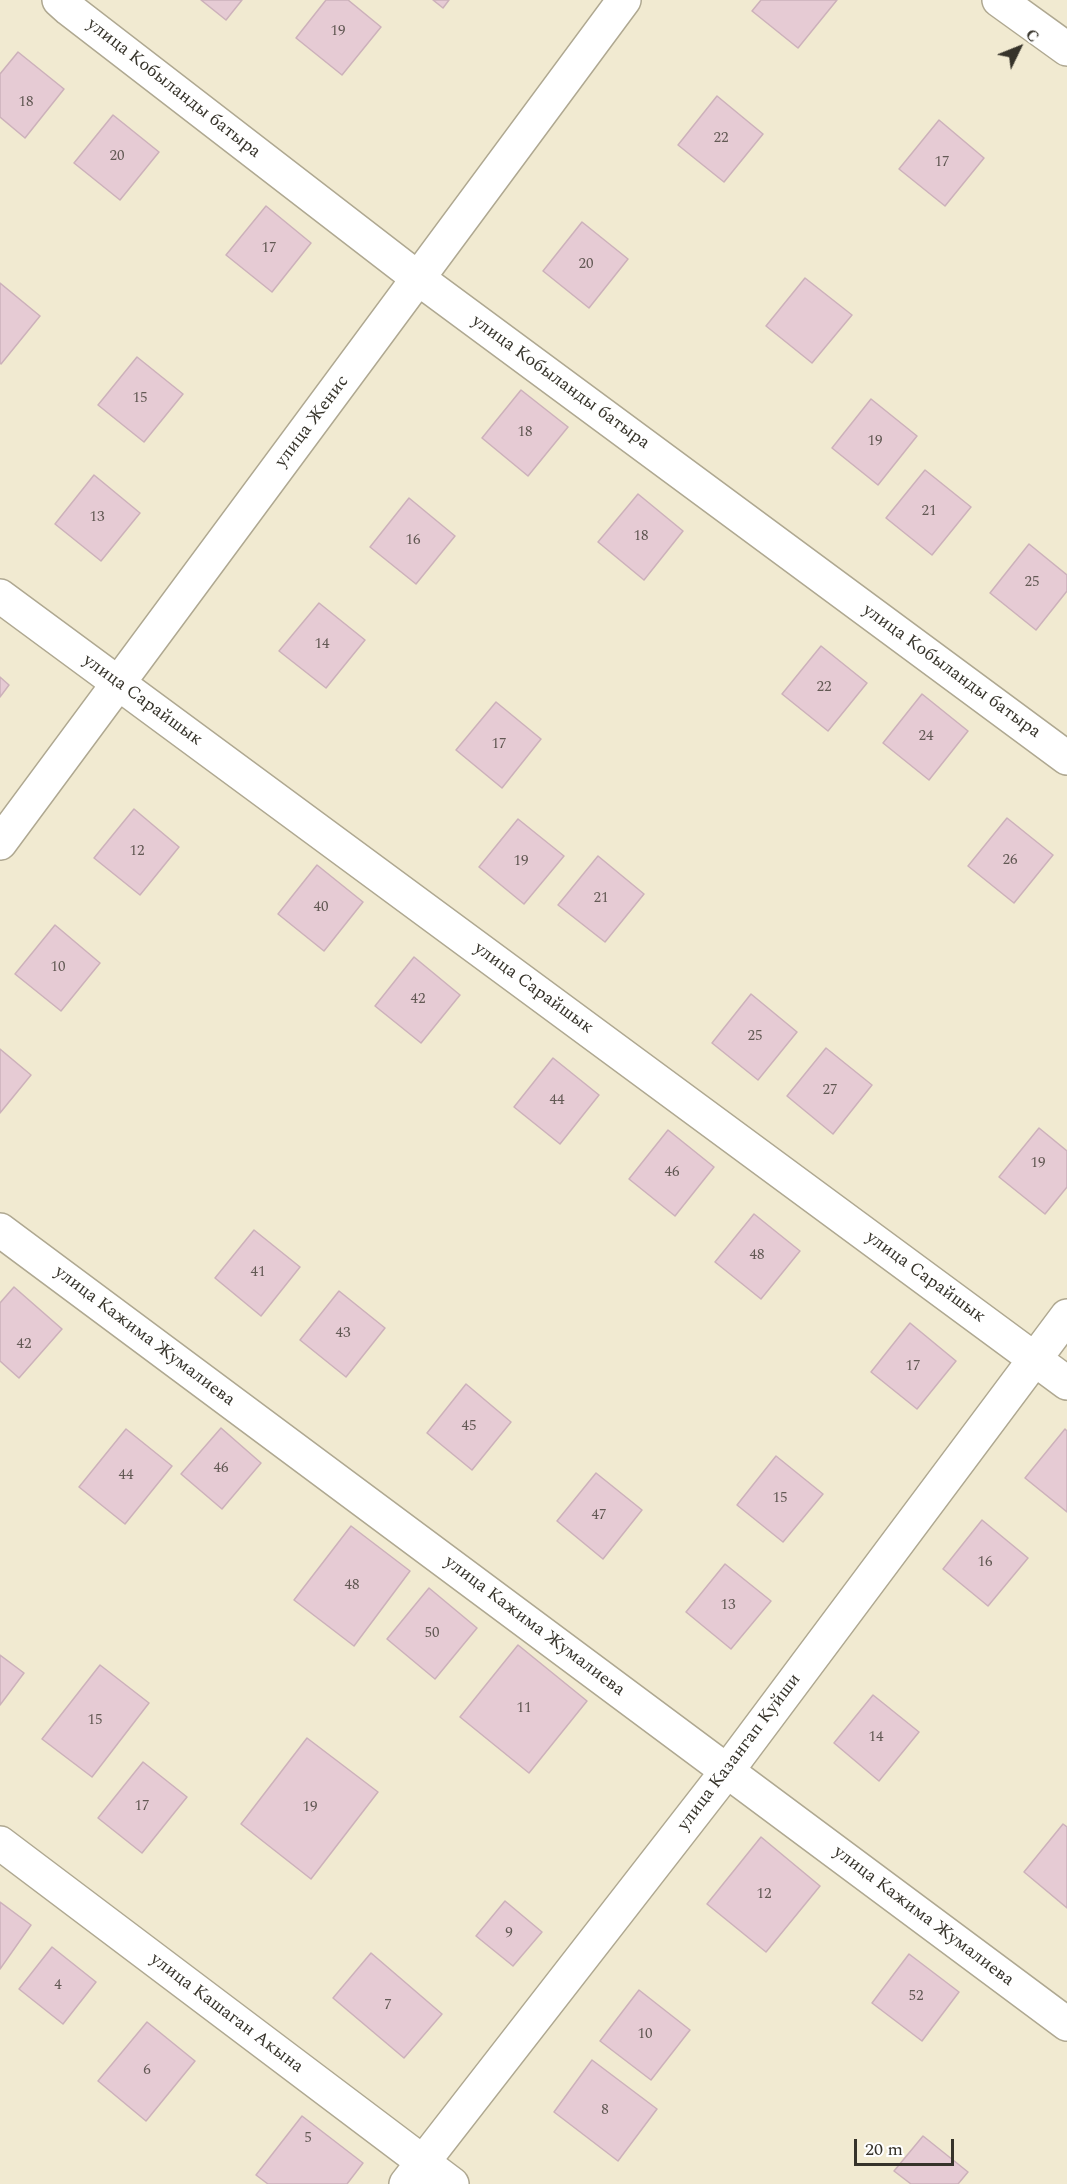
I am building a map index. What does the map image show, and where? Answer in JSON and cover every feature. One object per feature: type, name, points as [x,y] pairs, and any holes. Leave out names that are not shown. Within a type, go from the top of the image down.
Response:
[{"type":"street","name":"улица Кобыланды батыра","points":[[59,0],[419,279],[1067,758]]},
{"type":"street","name":"улица Женис","points":[[0,843],[624,0]]},
{"type":"street","points":[[999,0],[1067,49]]},
{"type":"street","name":"улица Сарайшык","points":[[0,596],[1067,1383]]},
{"type":"street","name":"улица Кажима Жумалиева","points":[[0,1230],[1067,2024]]},
{"type":"street","name":"улица Казангап Куйши","points":[[414,2173],[727,1771],[1067,1316]]},
{"type":"street","name":"улица Кашаган Акына","points":[[0,1843],[414,2173],[452,2184]]},
{"type":"building","points":[[201,0],[242,0],[226,20]]},
{"type":"building","points":[[326,0],[348,0],[381,27],[342,75],[296,38]]},
{"type":"building","points":[[433,0],[449,0],[443,8]]},
{"type":"building","points":[[761,0],[837,0],[798,48],[752,11]]},
{"type":"building","points":[[18,52],[64,89],[25,138],[0,117],[0,74]]},
{"type":"building","points":[[717,96],[763,134],[724,182],[678,145]]},
{"type":"building","points":[[113,115],[159,152],[120,200],[74,163]]},
{"type":"building","points":[[939,120],[984,158],[945,206],[899,169]]},
{"type":"building","points":[[266,206],[311,243],[272,292],[226,255]]},
{"type":"building","points":[[582,222],[628,259],[589,308],[543,271]]},
{"type":"building","points":[[805,278],[852,315],[812,363],[766,326]]},
{"type":"building","points":[[0,283],[40,316],[1,364],[0,363]]},
{"type":"building","points":[[137,357],[183,394],[144,442],[98,405]]},
{"type":"building","points":[[521,390],[568,427],[528,476],[482,438]]},
{"type":"building","points":[[871,399],[917,436],[878,485],[832,448]]},
{"type":"building","points":[[925,470],[971,507],[932,555],[886,518]]},
{"type":"building","points":[[94,475],[140,513],[101,561],[55,524]]},
{"type":"building","points":[[638,494],[683,531],[644,580],[598,542]]},
{"type":"building","points":[[409,498],[455,536],[416,584],[370,547]]},
{"type":"building","points":[[1029,544],[1067,575],[1067,591],[1036,630],[990,593]]},
{"type":"building","points":[[319,603],[365,640],[326,688],[279,651]]},
{"type":"building","points":[[821,646],[867,683],[828,731],[782,694]]},
{"type":"building","points":[[0,677],[9,685],[0,697]]},
{"type":"building","points":[[922,694],[968,731],[929,780],[883,743]]},
{"type":"building","points":[[496,702],[541,739],[502,788],[456,750]]},
{"type":"building","points":[[134,809],[179,847],[140,895],[94,858]]},
{"type":"building","points":[[1007,818],[1053,855],[1014,903],[968,866]]},
{"type":"building","points":[[518,819],[564,856],[524,904],[479,867]]},
{"type":"building","points":[[598,856],[644,894],[605,942],[558,905]]},
{"type":"building","points":[[317,865],[363,902],[324,951],[278,914]]},
{"type":"building","points":[[55,925],[100,963],[61,1011],[15,974]]},
{"type":"building","points":[[414,957],[460,995],[421,1043],[375,1006]]},
{"type":"building","points":[[751,994],[797,1032],[758,1080],[712,1043]]},
{"type":"building","points":[[826,1048],[872,1085],[833,1134],[787,1096]]},
{"type":"building","points":[[0,1049],[31,1075],[0,1113]]},
{"type":"building","points":[[553,1058],[599,1095],[560,1144],[514,1107]]},
{"type":"building","points":[[1039,1128],[1067,1151],[1067,1187],[1045,1214],[999,1177]]},
{"type":"building","points":[[668,1130],[714,1167],[675,1216],[629,1179]]},
{"type":"building","points":[[754,1214],[800,1251],[761,1299],[715,1262]]},
{"type":"building","points":[[254,1230],[300,1267],[261,1316],[215,1278]]},
{"type":"building","points":[[14,1287],[62,1329],[19,1378],[0,1361],[0,1303]]},
{"type":"building","points":[[339,1291],[385,1328],[346,1377],[300,1340]]},
{"type":"building","points":[[910,1323],[956,1361],[917,1409],[871,1372]]},
{"type":"building","points":[[466,1384],[511,1422],[472,1470],[427,1433]]},
{"type":"building","points":[[221,1428],[261,1463],[222,1509],[181,1474]]},
{"type":"building","points":[[126,1429],[172,1466],[125,1524],[79,1487]]},
{"type":"building","points":[[1065,1429],[1067,1431],[1067,1512],[1025,1478]]},
{"type":"building","points":[[776,1456],[823,1494],[783,1542],[737,1505]]},
{"type":"building","points":[[596,1473],[642,1510],[603,1559],[557,1521]]},
{"type":"building","points":[[982,1520],[1028,1558],[988,1606],[943,1569]]},
{"type":"building","points":[[351,1526],[410,1571],[354,1646],[294,1600]]},
{"type":"building","points":[[725,1564],[771,1601],[731,1649],[686,1612]]},
{"type":"building","points":[[429,1588],[477,1628],[435,1679],[387,1639]]},
{"type":"building","points":[[518,1645],[587,1701],[529,1773],[460,1717]]},
{"type":"building","points":[[0,1655],[24,1673],[0,1705]]},
{"type":"building","points":[[100,1665],[149,1703],[92,1777],[42,1739]]},
{"type":"building","points":[[873,1695],[919,1732],[879,1781],[834,1743]]},
{"type":"building","points":[[307,1738],[378,1792],[311,1879],[241,1824]]},
{"type":"building","points":[[143,1762],[187,1797],[142,1853],[98,1818]]},
{"type":"building","points":[[1063,1824],[1067,1827],[1067,1908],[1024,1872]]},
{"type":"building","points":[[761,1837],[820,1886],[766,1952],[707,1904]]},
{"type":"building","points":[[505,1901],[542,1932],[513,1966],[476,1936]]},
{"type":"building","points":[[0,1902],[31,1925],[0,1969]]},
{"type":"building","points":[[52,1947],[96,1982],[63,2024],[19,1989]]},
{"type":"building","points":[[371,1953],[442,2014],[404,2058],[333,1998]]},
{"type":"building","points":[[909,1954],[959,1992],[922,2041],[872,2003]]},
{"type":"building","points":[[639,1990],[690,2030],[651,2080],[600,2041]]},
{"type":"building","points":[[147,2022],[195,2061],[146,2121],[98,2081]]},
{"type":"building","points":[[592,2060],[657,2109],[618,2161],[554,2112]]},
{"type":"building","points":[[302,2116],[363,2163],[347,2184],[268,2184],[256,2175]]},
{"type":"building","points":[[923,2136],[968,2172],[958,2184],[911,2184],[894,2171]]}]
